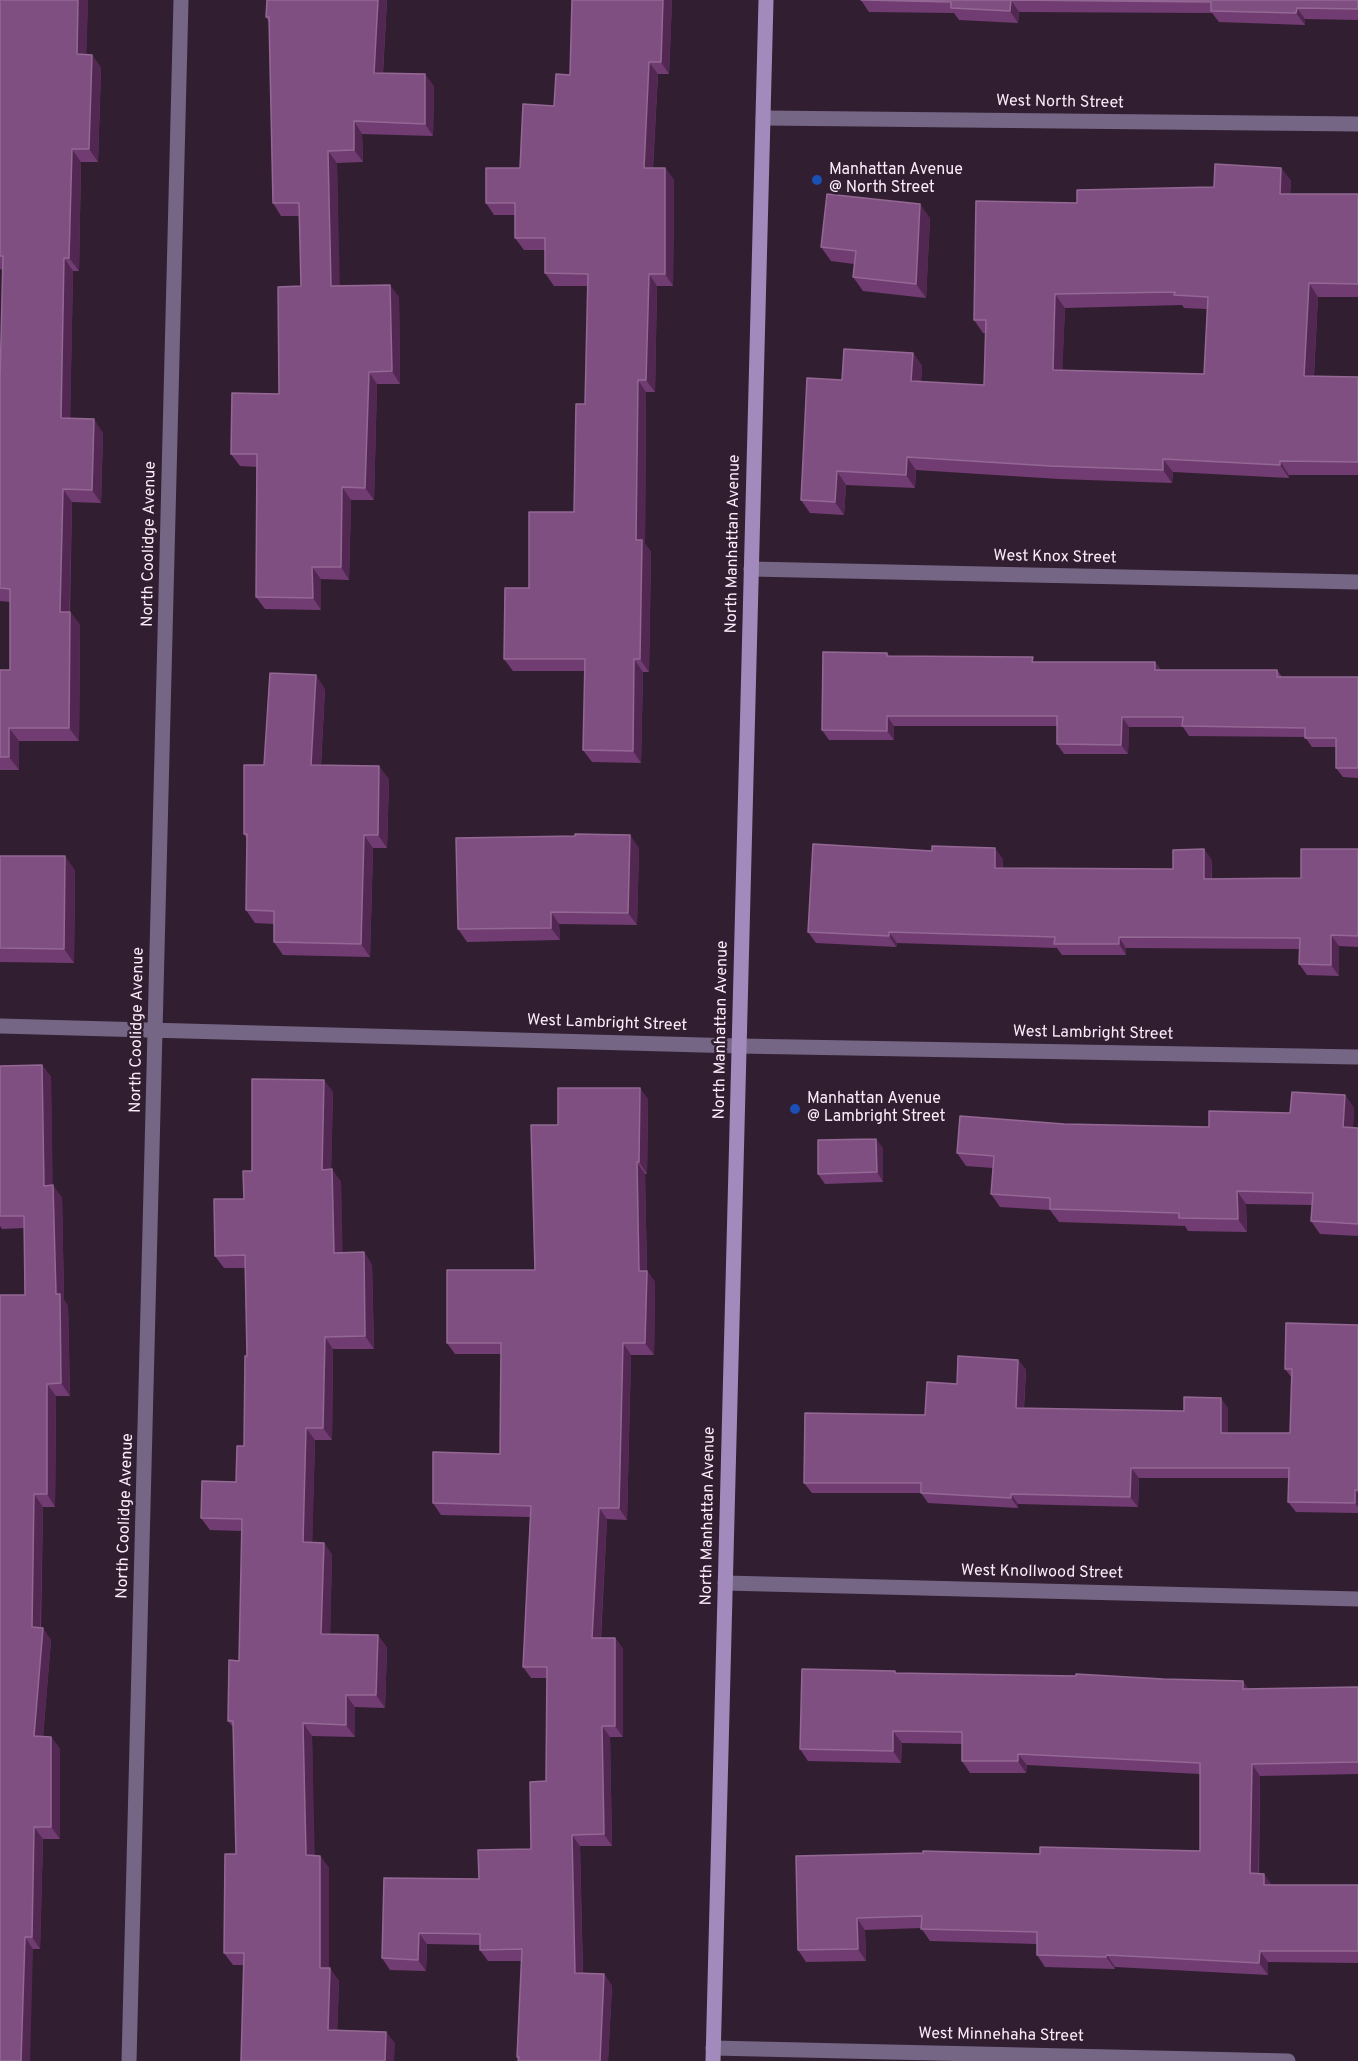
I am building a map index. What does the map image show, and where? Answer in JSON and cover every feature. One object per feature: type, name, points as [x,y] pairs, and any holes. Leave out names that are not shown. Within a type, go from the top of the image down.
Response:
[{"type":"street","name":"North Coolidge Avenue","points":[[129,2061],[181,0]]},
{"type":"street","name":"North Manhattan Avenue","points":[[713,2054],[766,0]]},
{"type":"street","name":"West North Street","points":[[763,118],[1358,124]]},
{"type":"street","name":"West Knox Street","points":[[751,569],[1358,582]]},
{"type":"street","name":"West Lambright Street","points":[[0,1026],[739,1046],[1358,1057]]},
{"type":"street","name":"West Knollwood Street","points":[[725,1583],[1358,1599]]},
{"type":"street","name":"West Minnehaha Street","points":[[713,2054],[1288,2061]]},
{"type":"building","points":[[0,0],[78,0],[77,54],[92,55],[89,149],[72,149],[69,258],[64,258],[61,418],[94,419],[92,490],[63,489],[60,612],[70,612],[69,728],[9,728],[9,757],[0,757],[0,670],[10,670],[10,589],[0,588],[0,381],[3,256],[0,256]]},
{"type":"building","points":[[267,0],[378,0],[374,73],[425,74],[425,124],[354,121],[354,150],[328,151],[331,286],[390,285],[392,371],[369,372],[365,488],[342,487],[341,567],[312,567],[313,598],[256,597],[257,454],[231,454],[232,393],[279,394],[278,287],[301,286],[299,203],[273,203]]},
{"type":"building","points":[[572,0],[663,0],[661,62],[649,62],[644,168],[665,168],[665,274],[649,274],[646,380],[638,380],[636,540],[642,540],[640,659],[634,659],[633,751],[583,750],[585,659],[504,659],[505,588],[529,588],[529,512],[574,512],[576,404],[585,404],[588,274],[545,273],[545,238],[515,238],[515,203],[486,203],[486,168],[520,168],[523,104],[554,106],[556,74],[570,75]]},
{"type":"building","points":[[861,0],[1011,0],[1010,11],[951,8],[951,2]]},
{"type":"building","points":[[1011,0],[1358,0],[1358,9],[1297,8],[1296,13],[1211,11],[1211,2]]},
{"type":"building","points":[[1215,164],[1281,168],[1280,194],[1358,194],[1358,284],[1309,283],[1304,376],[1358,377],[1358,462],[1280,461],[1280,465],[1163,459],[1163,470],[907,457],[906,475],[837,471],[835,502],[801,500],[807,378],[842,380],[844,349],[913,353],[911,381],[984,385],[986,320],[974,320],[976,201],[1077,203],[1077,190],[1214,187]],"holes":[[[1175,292],[1174,295],[1208,297],[1204,374],[1053,370],[1055,294]]]},
{"type":"building","points":[[827,194],[920,204],[916,284],[853,277],[856,251],[821,247]]},
{"type":"building","points":[[823,652],[887,653],[887,656],[1033,657],[1032,662],[1155,662],[1155,670],[1277,670],[1277,677],[1358,677],[1358,768],[1336,768],[1336,738],[1305,738],[1305,728],[1182,726],[1183,717],[1122,717],[1121,745],[1057,744],[1057,716],[887,716],[887,731],[822,730]]},
{"type":"building","points":[[270,673],[316,675],[311,765],[379,766],[378,835],[364,835],[361,944],[274,942],[274,911],[246,910],[247,834],[244,834],[244,765],[264,765]]},
{"type":"building","points":[[575,834],[630,835],[628,913],[551,912],[551,928],[458,929],[456,838],[575,836]]},
{"type":"building","points":[[813,844],[932,851],[932,846],[995,848],[995,868],[1173,869],[1173,850],[1204,849],[1204,879],[1301,878],[1301,849],[1358,849],[1358,936],[1331,935],[1331,965],[1299,964],[1300,938],[1119,937],[1119,944],[1054,944],[1055,937],[889,932],[889,936],[808,932]]},
{"type":"building","points":[[0,856],[65,856],[64,949],[0,948]]},
{"type":"building","points":[[42,1065],[44,1186],[53,1185],[56,1294],[60,1294],[61,1383],[47,1384],[47,1494],[34,1494],[32,1627],[43,1628],[34,1736],[51,1737],[51,1827],[34,1827],[32,1937],[25,1937],[21,2061],[0,2061],[0,1295],[25,1295],[24,1216],[0,1216],[0,1066]]},
{"type":"building","points":[[252,1079],[324,1080],[322,1170],[332,1169],[334,1253],[364,1252],[365,1336],[325,1337],[323,1428],[306,1428],[303,1542],[324,1543],[321,1634],[378,1635],[376,1695],[346,1695],[346,1725],[303,1723],[306,1855],[320,1856],[320,1968],[330,1968],[328,2030],[386,2032],[385,2061],[241,2061],[244,1953],[224,1953],[225,1854],[236,1854],[233,1721],[228,1721],[229,1660],[239,1661],[242,1519],[201,1518],[202,1481],[236,1482],[237,1446],[244,1446],[245,1356],[247,1356],[245,1255],[215,1256],[214,1199],[244,1199],[243,1171],[252,1171]]},
{"type":"building","points":[[558,1088],[640,1088],[639,1162],[637,1162],[639,1271],[647,1271],[645,1343],[623,1343],[619,1508],[599,1508],[592,1638],[615,1638],[615,1726],[602,1726],[604,1834],[572,1835],[575,1973],[604,1974],[600,2061],[518,2061],[522,1949],[480,1950],[480,1934],[419,1933],[418,1960],[382,1958],[384,1878],[479,1879],[478,1850],[531,1849],[530,1782],[546,1781],[547,1667],[523,1667],[531,1506],[433,1503],[433,1452],[500,1454],[501,1343],[447,1343],[447,1270],[535,1270],[531,1125],[558,1125]]},
{"type":"building","points":[[1292,1092],[1345,1095],[1343,1127],[1358,1128],[1358,1224],[1311,1221],[1313,1193],[1237,1191],[1238,1219],[1179,1218],[1179,1213],[1050,1209],[1050,1198],[991,1194],[994,1156],[957,1153],[960,1116],[1064,1124],[1209,1127],[1209,1111],[1290,1113]]},
{"type":"building","points":[[876,1139],[877,1172],[818,1174],[818,1140]]},
{"type":"building","points":[[1286,1323],[1358,1325],[1358,1490],[1355,1490],[1355,1503],[1288,1502],[1289,1468],[1131,1468],[1130,1497],[1011,1494],[1011,1498],[921,1493],[921,1483],[804,1483],[805,1413],[925,1415],[927,1382],[957,1384],[958,1356],[1018,1360],[1016,1408],[1184,1411],[1184,1397],[1221,1398],[1221,1433],[1290,1433],[1292,1369],[1285,1369]]},
{"type":"building","points":[[802,1669],[895,1671],[895,1673],[1076,1676],[1076,1674],[1243,1681],[1243,1689],[1358,1687],[1358,1762],[1252,1764],[1250,1873],[1264,1874],[1264,1885],[1358,1885],[1358,1951],[1260,1951],[1259,1963],[1107,1955],[1106,1957],[1037,1955],[1037,1932],[921,1929],[922,1916],[857,1918],[858,1949],[798,1950],[796,1856],[923,1853],[923,1851],[1040,1854],[1040,1847],[1200,1851],[1200,1763],[1018,1754],[1018,1761],[962,1761],[962,1732],[893,1731],[893,1751],[800,1749]]},
{"type":"place","name":"Manhattan Avenue @ North Street","points":[[817,180]]},
{"type":"place","name":"Manhattan Avenue @ Lambright Street","points":[[795,1109]]}]
